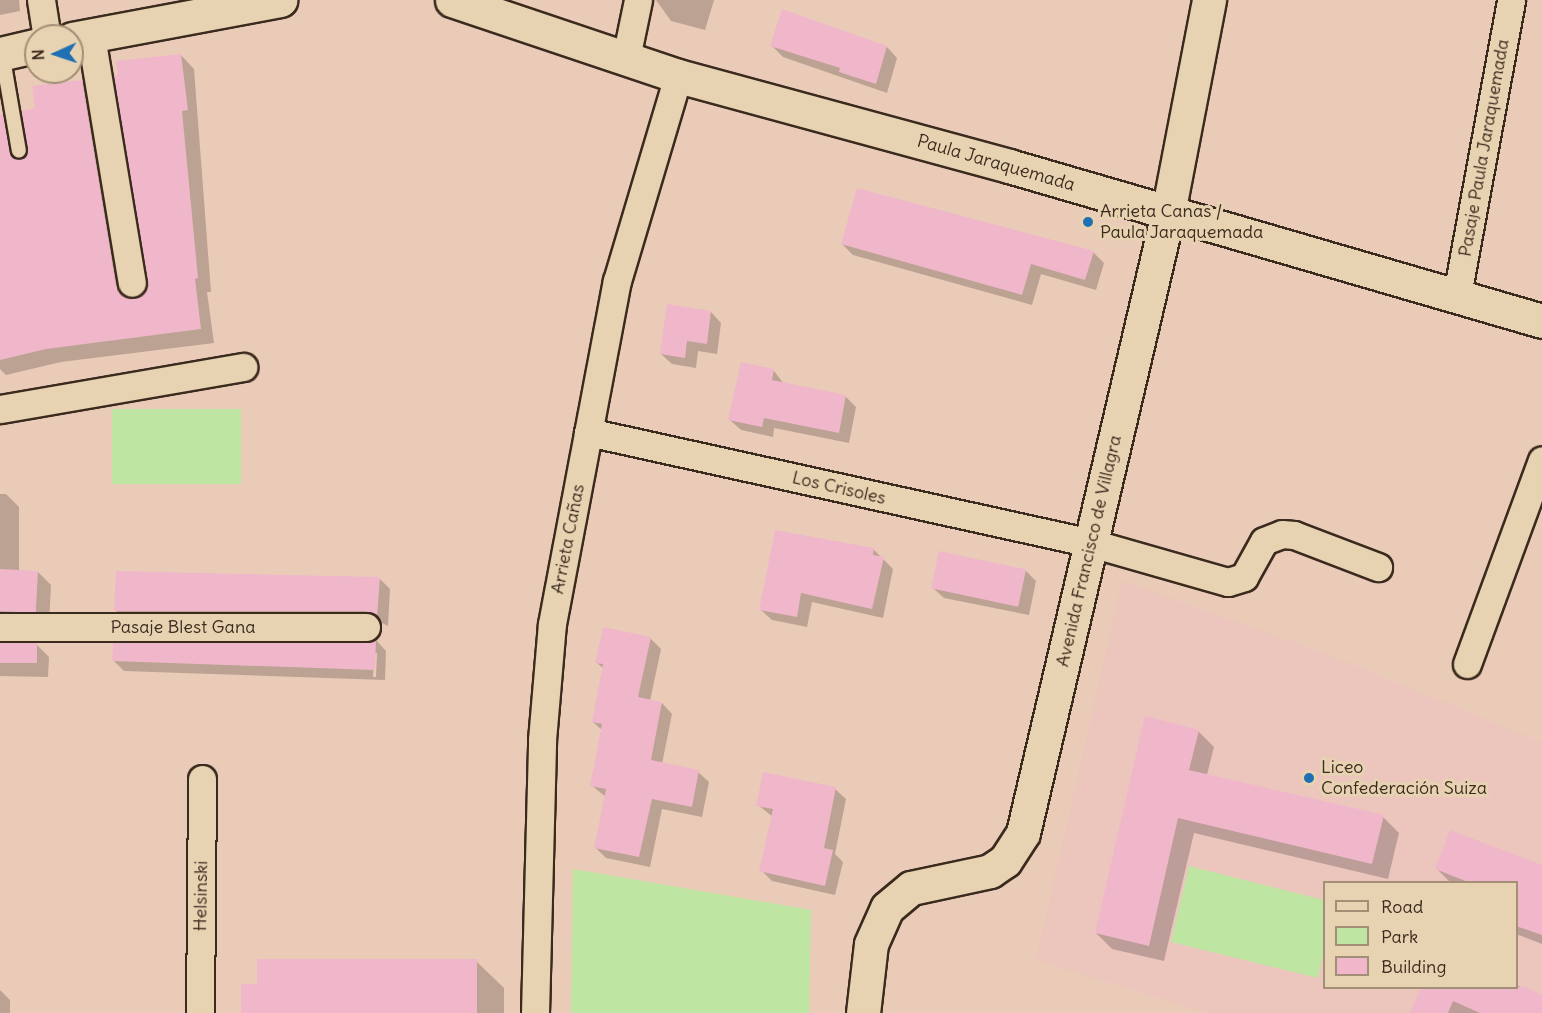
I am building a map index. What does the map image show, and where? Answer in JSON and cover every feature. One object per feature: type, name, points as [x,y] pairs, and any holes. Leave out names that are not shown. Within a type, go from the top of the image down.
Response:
[{"type":"street","points":[[41,0],[45,24]]},
{"type":"street","points":[[84,37],[280,0]]},
{"type":"street","points":[[626,58],[638,0]]},
{"type":"street","name":"Avenida Francisco de Villagra","points":[[863,1013],[871,944],[886,908],[911,888],[990,871],[1016,849],[1032,797],[1168,213],[1209,0]]},
{"type":"street","name":"Pasaje Paula Jaraquemada","points":[[1457,295],[1510,0]]},
{"type":"street","name":"Paula Jaraquemada","points":[[463,2],[678,76],[1168,213],[1542,321]]},
{"type":"street","points":[[1,53],[24,48]]},
{"type":"street","points":[[84,52],[132,283]]},
{"type":"street","name":"Arrieta Cañas","points":[[535,1013],[546,671],[588,432],[630,227],[678,76]]},
{"type":"street","points":[[0,409],[243,367]]},
{"type":"street","name":"Los Crisoles","points":[[588,432],[1091,543],[1228,582],[1244,577],[1264,541],[1282,534],[1294,534],[1378,567]]},
{"type":"street","points":[[1467,664],[1542,460]]},
{"type":"street","name":"Pasaje Blest Gana","points":[[0,627],[366,627]]},
{"type":"street","name":"Helsinski","points":[[200,1013],[202,779]]},
{"type":"lane","points":[[1,53],[19,151]]},
{"type":"shaded area","name":"Liceo Confederación Suiza","points":[[1122,581],[1327,654],[1542,742],[1542,1013],[1206,1013],[1036,960]]},
{"type":"green space","points":[[112,409],[241,409],[241,484],[112,484]]},
{"type":"green space","points":[[1189,866],[1323,900],[1323,954],[1318,978],[1171,942]]},
{"type":"green space","points":[[573,869],[811,910],[809,1013],[571,1013]]},
{"type":"building","points":[[782,9],[887,46],[876,84],[839,72],[840,68],[770,46]]},
{"type":"building","points":[[181,54],[188,110],[182,111],[201,329],[46,349],[0,360],[0,115],[4,114],[12,156],[21,160],[28,150],[21,111],[35,108],[32,86],[83,84],[116,286],[126,297],[135,298],[146,289],[148,280],[113,75],[118,75],[116,61]]},
{"type":"building","points":[[857,188],[1094,251],[1085,280],[1031,264],[1022,295],[841,244]]},
{"type":"building","points":[[667,304],[711,311],[707,344],[687,341],[685,358],[660,354]]},
{"type":"building","points":[[741,362],[774,369],[772,380],[846,395],[839,433],[764,418],[762,427],[728,420]]},
{"type":"building","points":[[775,530],[874,548],[873,555],[884,557],[872,609],[801,593],[797,617],[759,610]]},
{"type":"building","points":[[939,551],[1026,570],[1018,607],[931,588]]},
{"type":"building","points":[[0,569],[38,571],[36,613],[0,611]]},
{"type":"building","points":[[116,571],[380,577],[377,617],[366,611],[114,611]]},
{"type":"building","points":[[603,627],[651,637],[638,697],[662,702],[651,760],[699,770],[692,807],[652,799],[639,857],[594,848],[606,789],[590,786],[602,724],[592,722],[603,664],[595,663]]},
{"type":"building","points":[[376,638],[375,670],[112,661],[113,643],[366,643]]},
{"type":"building","points":[[0,643],[37,643],[37,663],[0,663]]},
{"type":"building","points":[[1145,716],[1199,730],[1189,770],[1384,815],[1372,864],[1178,818],[1149,946],[1095,933]]},
{"type":"building","points":[[763,772],[836,787],[824,848],[833,850],[825,886],[759,871],[773,809],[756,806]]},
{"type":"building","points":[[1450,830],[1542,865],[1542,935],[1518,927],[1518,881],[1465,881],[1435,869]]},
{"type":"building","points":[[257,959],[477,959],[477,1013],[241,1013],[241,984],[257,984]]},
{"type":"building","points":[[1518,987],[1525,987],[1542,995],[1542,1013],[1480,1013],[1453,1001],[1448,1013],[1410,1013],[1420,989],[1518,989]]},
{"type":"place","name":"Arrieta Canas / Paula Jaraquemada","points":[[1088,222]]},
{"type":"place","name":"Liceo Confederación Suiza","points":[[1309,778]]}]
